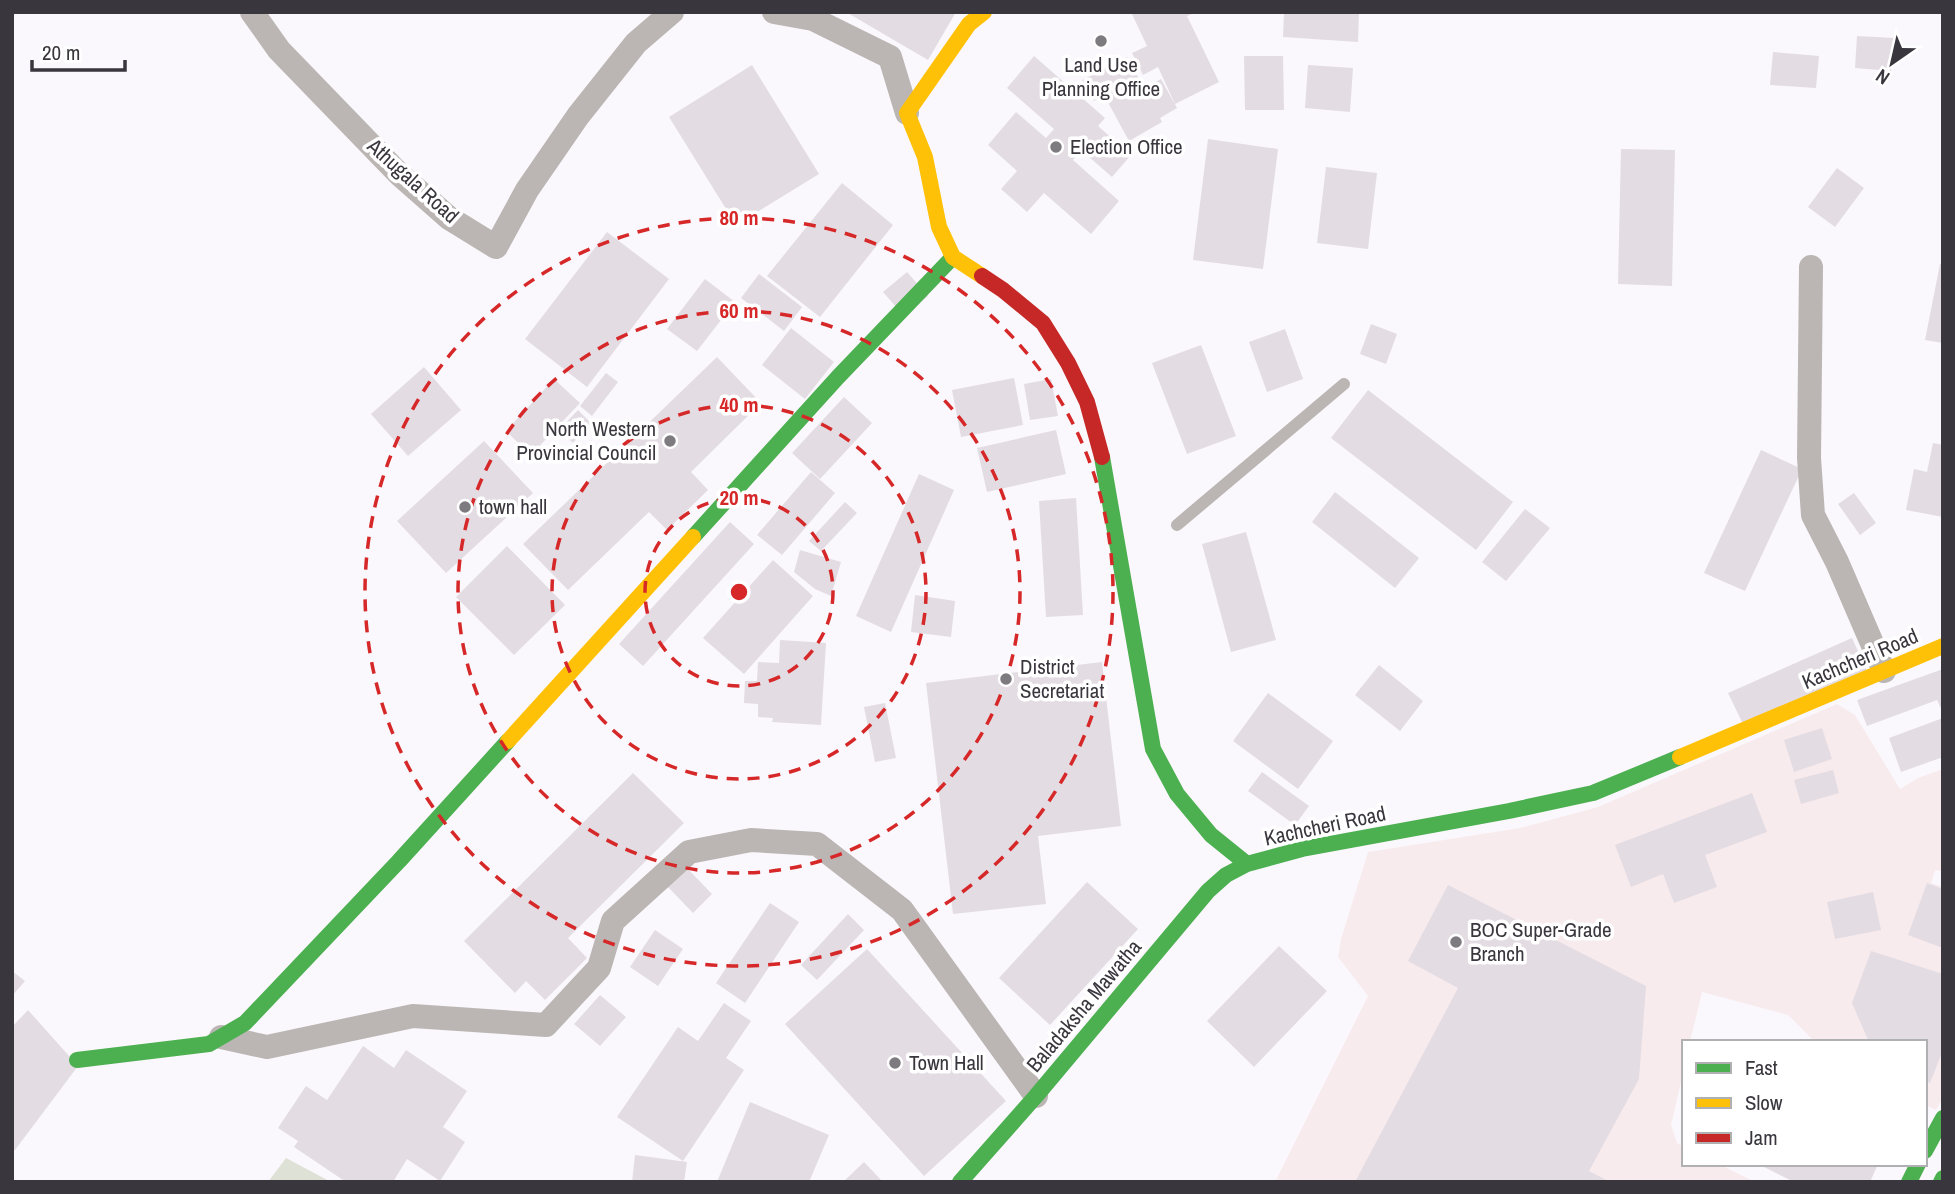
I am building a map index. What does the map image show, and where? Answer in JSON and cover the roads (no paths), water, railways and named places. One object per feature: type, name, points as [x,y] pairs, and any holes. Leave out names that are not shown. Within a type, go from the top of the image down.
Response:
[{"type":"main road","points":[[77,1060],[209,1044],[246,1023],[399,861],[838,377],[953,257],[939,227],[925,157],[907,114],[969,24],[984,12]]},
{"type":"main road","name":"Kachcheri Road","points":[[953,257],[1003,290],[1043,323],[1068,363],[1087,402],[1101,449],[1153,749],[1177,794],[1211,835],[1247,864],[1302,849],[1593,793],[1943,646]]},
{"type":"main road","name":"Baladaksha Mawatha","points":[[960,1182],[1036,1097],[1208,891],[1226,875],[1247,864]]},
{"type":"main road","points":[[1927,1147],[1943,1118]]},
{"type":"main road","points":[[1909,1182],[1917,1166]]},
{"type":"street","name":"Athugala Road","points":[[252,12],[279,50],[399,174],[449,218],[496,247],[527,190],[578,116],[636,43],[672,12]]},
{"type":"street","points":[[774,12],[813,19],[890,57],[907,114]]},
{"type":"street","points":[[1811,267],[1809,458],[1813,514],[1884,671]]},
{"type":"street","points":[[221,1037],[267,1047],[413,1016],[547,1025],[599,968],[613,921],[689,852],[751,839],[817,844],[902,910],[1036,1097]]},
{"type":"lane","points":[[1177,525],[1344,384]]},
{"type":"place","name":"Land Use Planning Office","points":[[1101,41]]},
{"type":"place","name":"Election Office","points":[[1056,147]]},
{"type":"place","name":"North Western Provincial Council","points":[[670,441]]},
{"type":"place","name":"town hall","points":[[465,507]]},
{"type":"place","name":"District Secretariat","points":[[1006,679]]},
{"type":"place","name":"BOC Super-Grade Branch","points":[[1456,942]]},
{"type":"place","name":"Town Hall","points":[[895,1063]]}]
